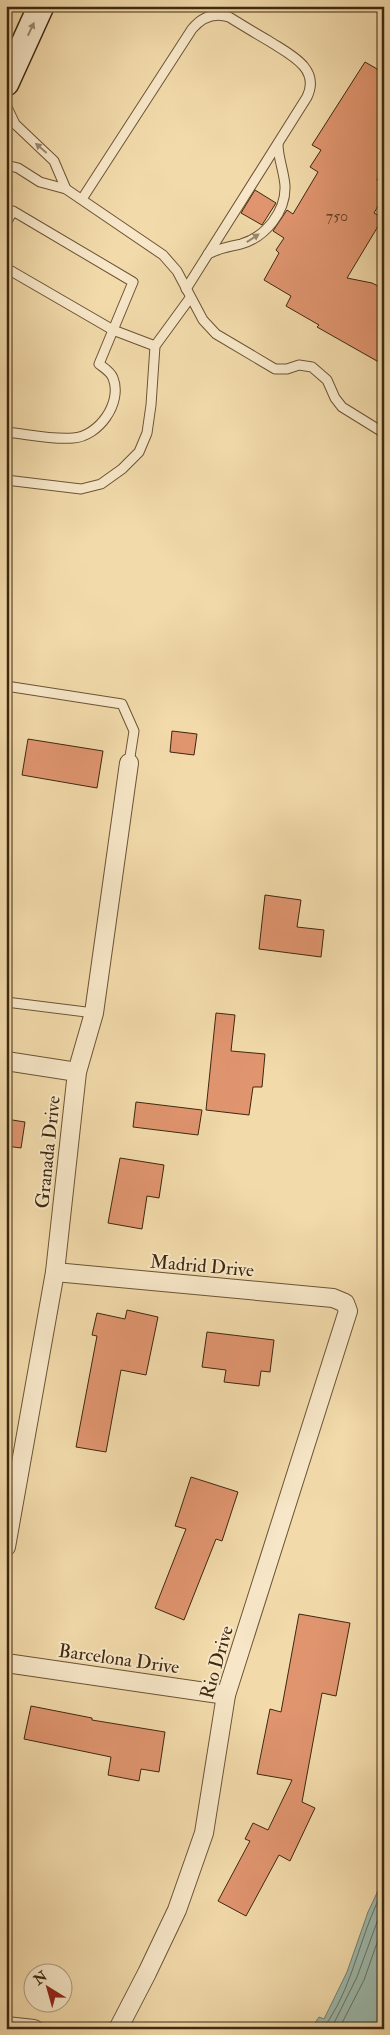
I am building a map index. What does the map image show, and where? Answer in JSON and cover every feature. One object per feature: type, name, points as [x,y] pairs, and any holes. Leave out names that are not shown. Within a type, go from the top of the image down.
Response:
[{"type":"main road","points":[[6,83],[41,6]]},
{"type":"street","name":"Granada Drive","points":[[6,1547],[55,1272],[77,1072],[94,1013],[129,763]]},
{"type":"street","points":[[6,1061],[77,1072]]},
{"type":"street","name":"Madrid Drive","points":[[55,1272],[333,1298],[344,1303]]},
{"type":"street","name":"Rio Drive","points":[[118,2029],[177,1910],[204,1833],[226,1695],[348,1315],[344,1303]]},
{"type":"street","name":"Barcelona Drive","points":[[6,1663],[226,1695]]},
{"type":"street","points":[[6,2026],[34,2029]]},
{"type":"lane","points":[[82,199],[192,29],[202,19],[216,15],[229,16],[298,59],[308,71],[310,91],[186,289]]},
{"type":"lane","points":[[6,106],[15,124],[49,154],[66,188]]},
{"type":"lane","points":[[208,254],[243,244],[276,219],[284,197],[285,188],[278,144]]},
{"type":"lane","points":[[6,165],[18,168],[40,182],[66,188],[163,255],[177,271],[202,320],[216,334],[275,369],[305,366],[317,370],[327,380],[335,398],[342,407],[384,433]]},
{"type":"lane","points":[[6,224],[13,211],[133,282],[100,364],[112,376],[116,388],[113,401],[104,420],[89,434],[73,438],[6,432]]},
{"type":"lane","points":[[6,268],[113,330],[155,346]]},
{"type":"lane","points":[[6,480],[81,489],[101,484],[122,469],[139,452],[147,433],[155,346],[190,298]]},
{"type":"lane","points":[[6,686],[122,704],[134,731],[129,763]]},
{"type":"lane","points":[[6,1002],[94,1013]]},
{"type":"water","points":[[384,1878],[384,2029],[311,2029],[319,2017],[324,2019],[347,1972],[368,1912]]},
{"type":"building","points":[[365,62],[384,73],[384,168],[377,180],[384,184],[384,196],[374,213],[383,218],[347,278],[372,283],[384,289],[384,365],[317,327],[319,325],[286,306],[291,296],[264,280],[279,253],[276,250],[284,238],[273,231],[287,210],[293,214],[318,172],[310,167],[321,150],[312,145]]},
{"type":"building","points":[[255,190],[276,203],[262,225],[241,213]]},
{"type":"building","points":[[172,731],[197,734],[194,755],[170,752]]},
{"type":"building","points":[[28,739],[103,751],[97,788],[22,775]]},
{"type":"building","points":[[265,895],[301,900],[297,927],[324,930],[321,957],[259,949]]},
{"type":"building","points":[[216,1013],[235,1015],[231,1051],[265,1054],[262,1087],[253,1087],[249,1115],[206,1110]]},
{"type":"building","points":[[136,1102],[202,1110],[198,1135],[133,1127]]},
{"type":"building","points":[[6,1119],[25,1122],[21,1148],[6,1146]]},
{"type":"building","points":[[120,1158],[164,1165],[159,1198],[147,1196],[142,1229],[108,1223]]},
{"type":"building","points":[[127,1310],[158,1317],[146,1375],[121,1370],[106,1452],[76,1447],[97,1336],[92,1335],[97,1313],[125,1319]]},
{"type":"building","points":[[207,1332],[274,1340],[270,1372],[261,1371],[259,1386],[224,1382],[226,1370],[202,1367]]},
{"type":"building","points":[[191,1477],[238,1492],[222,1541],[216,1539],[184,1620],[155,1608],[186,1529],[175,1526]]},
{"type":"building","points":[[299,1614],[350,1623],[336,1696],[322,1693],[302,1802],[315,1808],[290,1861],[279,1855],[246,1916],[218,1901],[250,1841],[245,1839],[253,1823],[268,1830],[292,1780],[257,1774],[270,1709],[281,1712]]},
{"type":"building","points":[[31,1706],[92,1718],[92,1720],[165,1732],[159,1772],[141,1769],[139,1781],[108,1775],[111,1757],[24,1739]]}]
